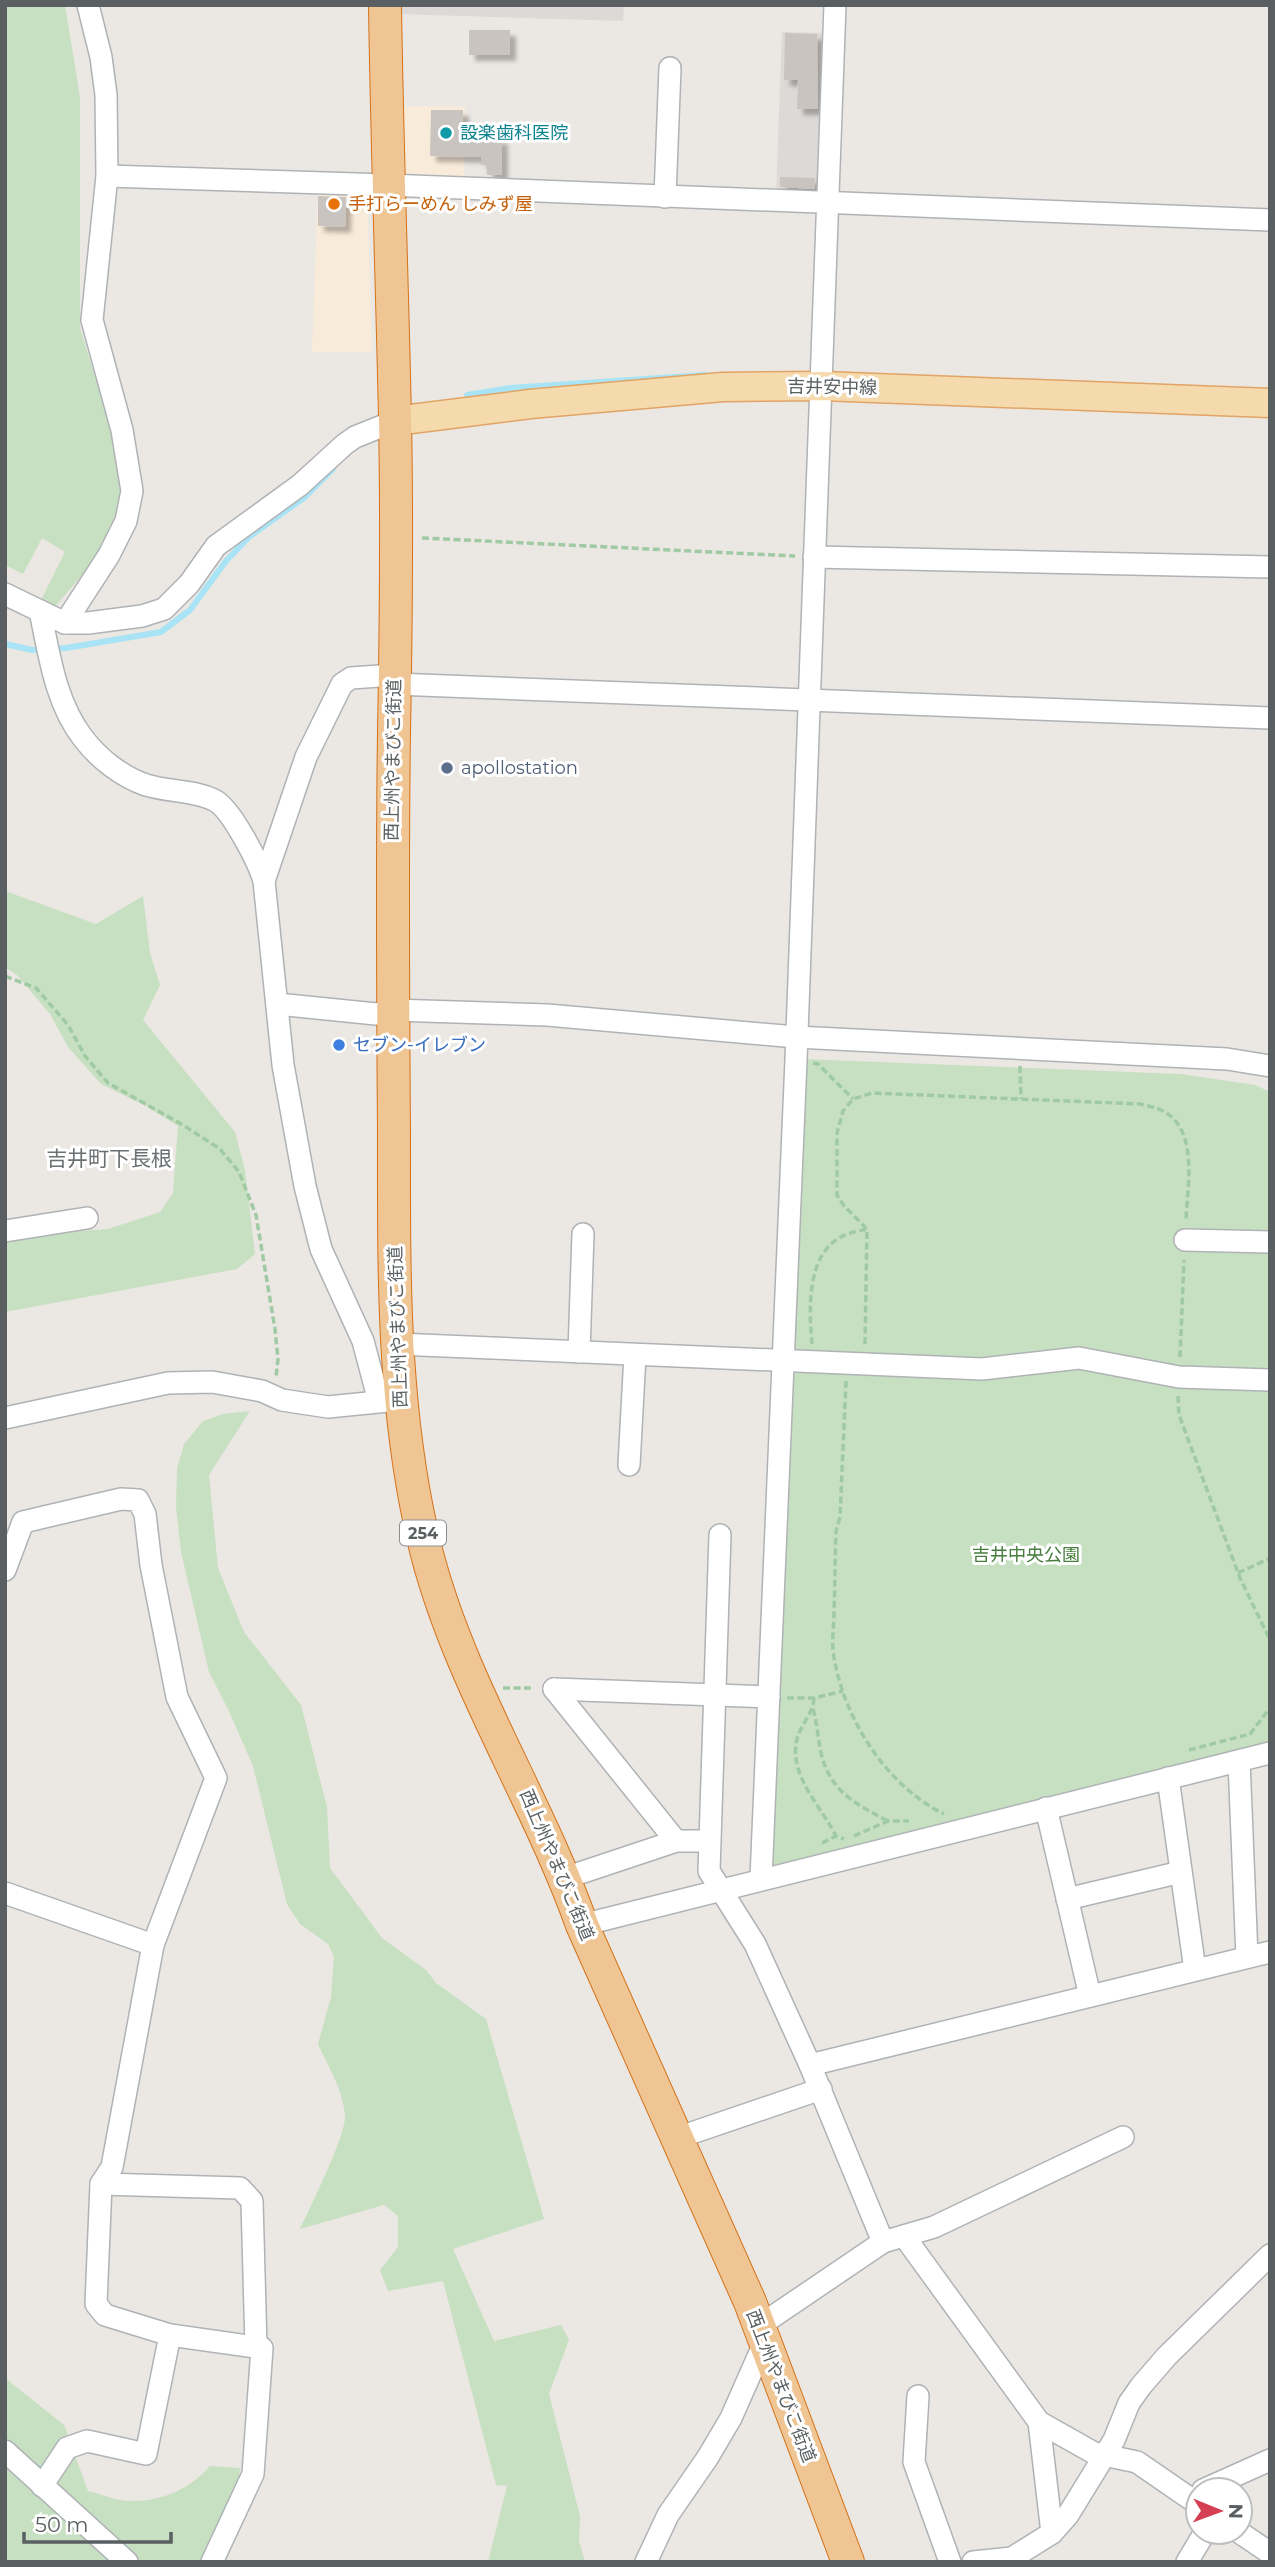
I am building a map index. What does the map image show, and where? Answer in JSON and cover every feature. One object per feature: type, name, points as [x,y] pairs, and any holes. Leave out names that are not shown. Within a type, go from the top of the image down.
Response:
[{"type":"highway","name":"西上州やまびこ街道","points":[[385,5],[387,185],[395,421],[393,1010],[394,1286],[397,1344],[388,1395],[410,1471],[428,1556],[452,1632],[565,1878],[582,1925],[762,2333],[848,2562]]},
{"type":"main road","name":"吉井安中線","points":[[395,421],[530,404],[723,387],[822,386],[1270,403]]},
{"type":"street","points":[[65,623],[109,555],[126,521],[132,491],[122,430],[92,320],[107,176],[106,95],[101,57],[88,5]]},
{"type":"street","points":[[761,1879],[796,1060],[835,5]]},
{"type":"street","points":[[665,197],[670,68]]},
{"type":"street","points":[[107,176],[1270,220]]},
{"type":"street","points":[[5,594],[65,623],[142,616],[164,609],[189,584],[216,546],[300,485],[355,437],[395,421]]},
{"type":"street","points":[[814,557],[1270,567]]},
{"type":"street","points":[[5,1418],[167,1383],[212,1382],[262,1391],[282,1400],[328,1407],[388,1395],[321,1250],[303,1173],[284,1065],[264,881],[259,866],[235,824],[217,801],[193,793],[146,785],[121,774],[82,737],[68,713],[57,682],[40,611]]},
{"type":"street","points":[[264,881],[306,757],[342,684],[351,678],[1270,718]]},
{"type":"street","points":[[277,1004],[376,1014],[393,1010],[547,1015],[796,1037],[1227,1059],[1270,1066]]},
{"type":"street","points":[[5,1231],[87,1218]]},
{"type":"street","points":[[579,1352],[583,1234]]},
{"type":"street","points":[[1185,1240],[1270,1242]]},
{"type":"street","points":[[397,1344],[982,1369],[1079,1358],[1179,1377],[1270,1380]]},
{"type":"street","points":[[629,1465],[635,1354]]},
{"type":"street","points":[[5,1570],[23,1522],[121,1499],[138,1500],[145,1514],[151,1565],[177,1697],[216,1778],[153,1945],[112,2167],[101,2184],[96,2304],[104,2315],[170,2335],[262,2348],[253,2474],[212,2562]]},
{"type":"street","points":[[720,1535],[709,1871],[755,1944],[821,2089],[883,2242]]},
{"type":"street","points":[[554,1689],[769,1697]]},
{"type":"street","points":[[554,1689],[676,1841]]},
{"type":"street","points":[[582,1925],[1270,1753]]},
{"type":"street","points":[[1239,1760],[1248,1957]]},
{"type":"street","points":[[1168,1778],[1195,1970]]},
{"type":"street","points":[[1046,1808],[1090,1996]]},
{"type":"street","points":[[565,1878],[676,1841],[708,1841]]},
{"type":"street","points":[[1067,1899],[1181,1872]]},
{"type":"street","points":[[5,1893],[153,1945]]},
{"type":"street","points":[[810,2065],[1270,1952]]},
{"type":"street","points":[[677,2138],[821,2089]]},
{"type":"street","points":[[646,2562],[668,2515],[708,2457],[730,2418],[762,2333],[883,2242],[934,2227],[1123,2137]]},
{"type":"street","points":[[101,2184],[240,2188],[252,2201],[256,2347]]},
{"type":"street","points":[[904,2236],[1039,2423],[1094,2453],[1137,2462],[1184,2489]]},
{"type":"street","points":[[973,2562],[1012,2558],[1045,2546],[1068,2515],[1114,2440],[1129,2403],[1141,2386],[1167,2356],[1270,2255]]},
{"type":"street","points":[[42,2486],[68,2448],[88,2441],[146,2454],[170,2335]]},
{"type":"street","points":[[918,2396],[914,2462],[950,2562]]},
{"type":"street","points":[[1039,2423],[1045,2546]]},
{"type":"street","points":[[5,2451],[127,2562]]},
{"type":"street","points":[[1238,2476],[1270,2460]]},
{"type":"street","points":[[1254,2542],[1270,2553]]},
{"type":"street","points":[[1187,2562],[1197,2546]]},
{"type":"path","points":[[395,537],[814,557]]},
{"type":"path","points":[[5,976],[36,988],[68,1025],[85,1056],[108,1083],[220,1149],[239,1172],[256,1215],[275,1329],[278,1359],[274,1397]]},
{"type":"path","points":[[796,1060],[818,1064],[853,1099]]},
{"type":"path","points":[[1020,1063],[1021,1099]]},
{"type":"path","points":[[934,1817],[946,1814],[928,1805],[902,1784],[875,1753],[855,1723],[843,1691],[834,1650],[836,1531],[840,1517],[856,1363],[867,1229],[837,1195],[837,1133],[843,1111],[853,1099],[872,1093],[1140,1104],[1163,1111],[1178,1125],[1185,1138],[1188,1159],[1179,1415],[1238,1573],[1270,1640]]},
{"type":"path","points":[[812,1362],[809,1304],[811,1288],[821,1260],[830,1244],[840,1237],[867,1229]]},
{"type":"path","points":[[1238,1573],[1270,1558]]},
{"type":"path","points":[[477,1687],[554,1689]]},
{"type":"path","points":[[769,1697],[814,1698],[843,1691]]},
{"type":"path","points":[[814,1698],[813,1709],[822,1755],[830,1778],[839,1791],[888,1821]]},
{"type":"path","points":[[1184,1752],[1250,1734],[1270,1708]]},
{"type":"path","points":[[813,1709],[796,1742],[796,1758],[803,1781],[836,1836],[850,1839],[859,1831],[888,1821],[912,1820]]},
{"type":"shaded area","points":[[397,5],[624,5],[623,21],[398,14]]},
{"type":"shaded area","points":[[782,32],[829,33],[824,197],[776,196]]},
{"type":"shaded area","points":[[398,106],[465,107],[464,186],[398,183]]},
{"type":"shaded area","points":[[318,186],[367,187],[372,352],[312,352]]},
{"type":"green space","points":[[5,5],[65,5],[80,97],[80,328],[113,435],[122,490],[115,528],[88,568],[52,610],[42,598],[65,552],[42,538],[23,574],[5,565]]},
{"type":"green space","points":[[5,891],[96,924],[143,896],[150,953],[160,985],[143,1020],[235,1132],[245,1170],[255,1254],[237,1269],[5,1312],[5,1237],[108,1229],[160,1212],[173,1193],[178,1126],[146,1106],[101,1084],[68,1047],[50,1014],[17,975],[5,967]]},
{"type":"green space","name":"吉井中央公園","points":[[802,1059],[1181,1074],[1255,1085],[1270,1092],[1270,1744],[767,1874]]},
{"type":"green space","points":[[250,1411],[209,1475],[218,1568],[244,1632],[301,1705],[327,1807],[330,1868],[382,1938],[426,1970],[436,1983],[486,2019],[544,2219],[453,2249],[494,2341],[561,2325],[569,2340],[549,2394],[580,2516],[579,2541],[585,2562],[488,2562],[507,2486],[496,2485],[443,2281],[388,2291],[380,2270],[398,2247],[398,2216],[384,2205],[300,2229],[334,2155],[344,2125],[344,2106],[318,2044],[331,1997],[334,1957],[328,1944],[300,1924],[287,1904],[253,1766],[209,1672],[181,1552],[176,1507],[177,1469],[184,1444],[203,1421],[223,1414]]},
{"type":"green space","points":[[5,2378],[64,2425],[88,2491],[127,2501],[154,2499],[185,2487],[210,2466],[240,2468],[237,2500],[219,2562],[5,2562]]},
{"type":"building","points":[[469,30],[510,30],[510,55],[469,55]]},
{"type":"building","points":[[785,33],[817,34],[818,109],[797,109],[798,80],[784,80]]},
{"type":"building","points":[[431,110],[463,110],[463,138],[502,138],[502,175],[487,175],[487,165],[481,165],[481,157],[430,156]]},
{"type":"building","points":[[780,177],[815,178],[815,189],[780,187]]},
{"type":"building","name":"手打らーめん しみず屋","points":[[318,196],[346,197],[345,227],[318,226]]},
{"type":"waterway","points":[[467,395],[510,388],[705,375]]},
{"type":"waterway","points":[[5,644],[32,650],[66,648],[161,632],[190,610],[226,561],[249,537],[305,497],[333,469]]},
{"type":"place","name":"設楽歯科医院","points":[[446,133]]},
{"type":"place","name":"手打らーめん しみず屋","points":[[334,204]]},
{"type":"place","name":"apollostation","points":[[447,768]]},
{"type":"place","name":"セブン-イレブン","points":[[339,1045]]},
{"type":"district","name":"吉井町下長根","points":[[109,1159]]}]
